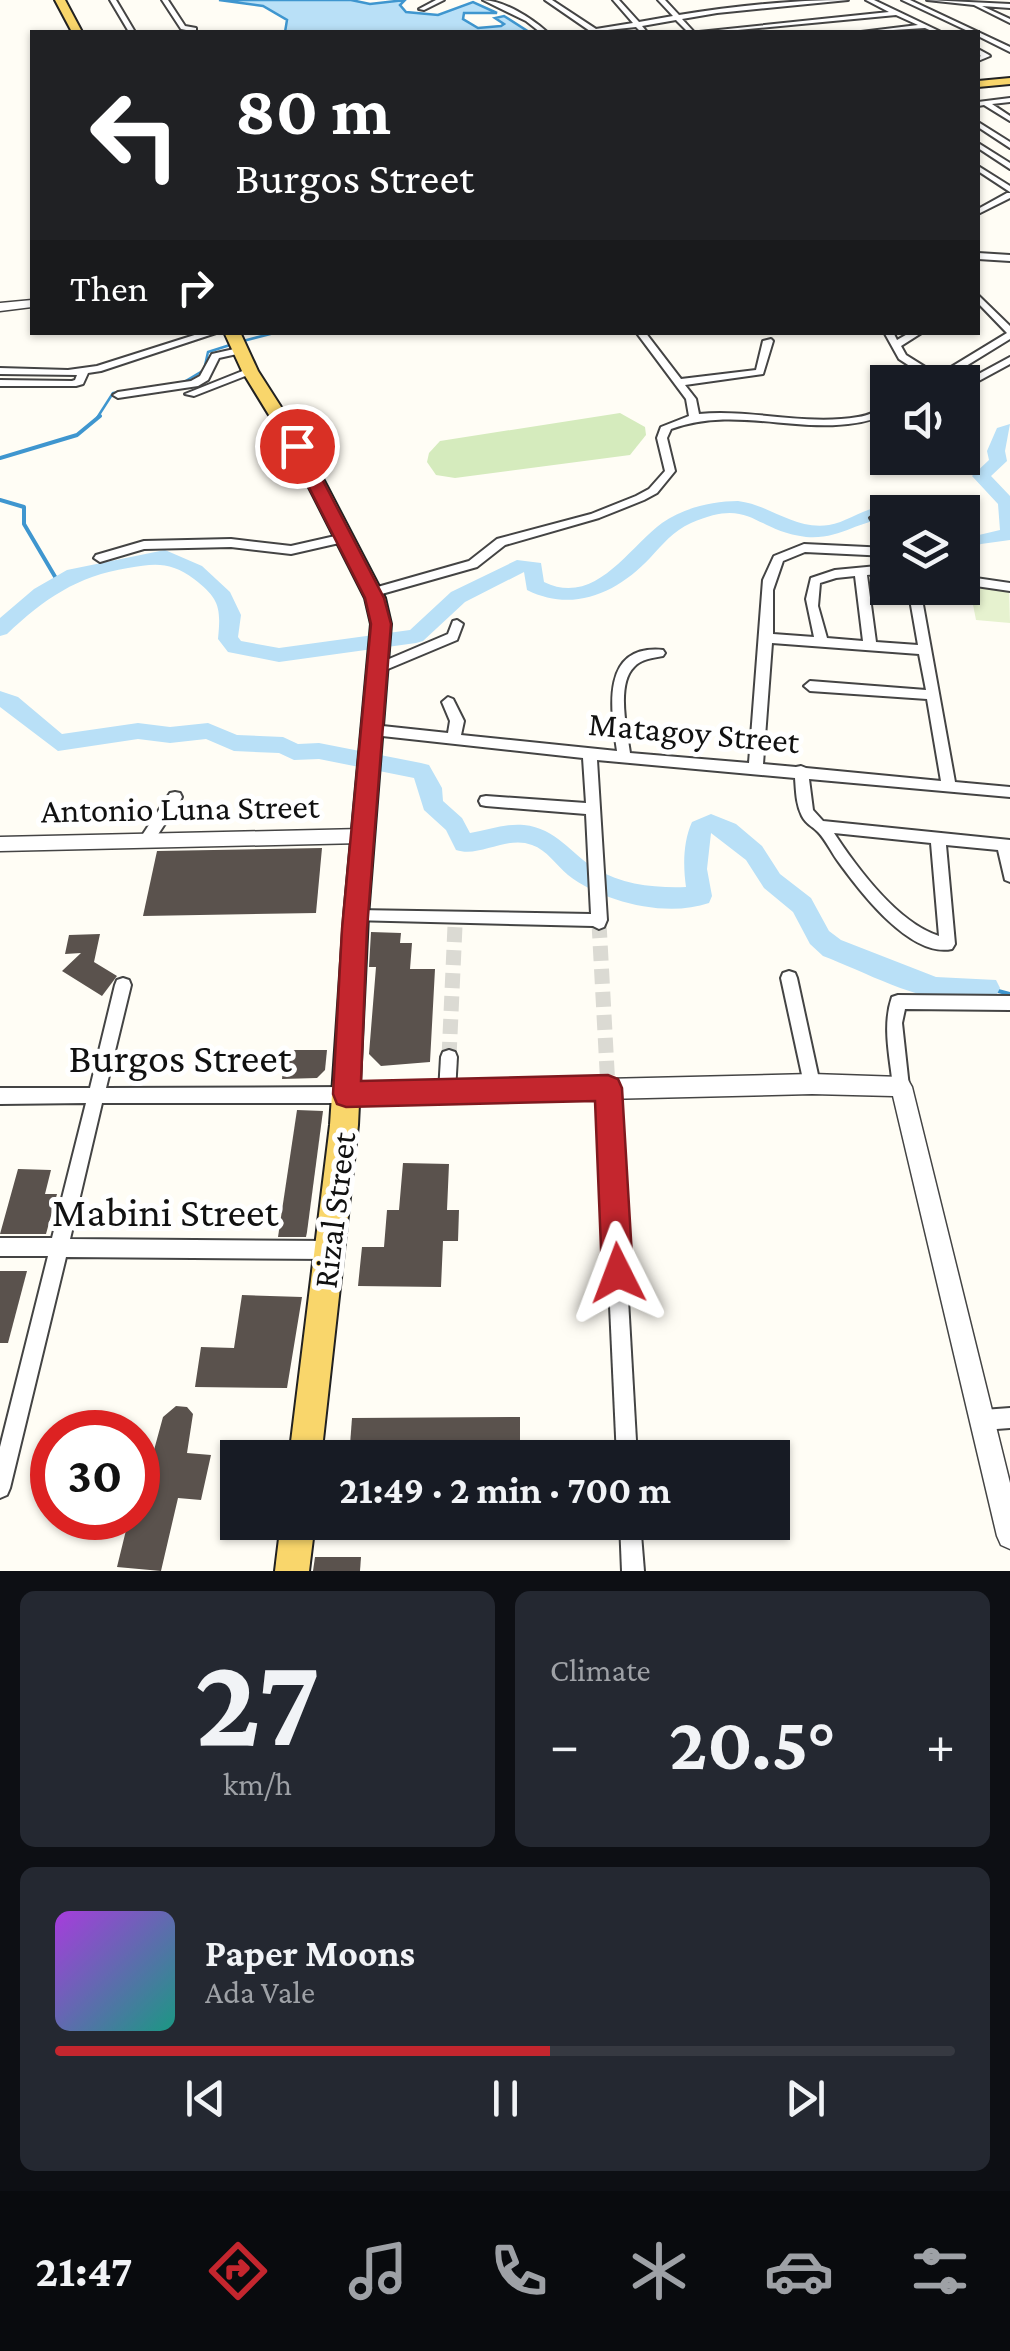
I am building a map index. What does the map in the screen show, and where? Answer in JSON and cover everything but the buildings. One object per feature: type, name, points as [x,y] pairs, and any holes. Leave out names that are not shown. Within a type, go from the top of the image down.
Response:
[{"type":"main road","points":[[60,0],[76,30]]},
{"type":"main road","points":[[980,84],[1010,81]]},
{"type":"main road","name":"Rizal Street","points":[[238,342],[250,371],[297,446],[371,593],[380,646],[362,836],[346,1094],[307,1440]]},
{"type":"main road","points":[[292,1571],[296,1540]]},
{"type":"street","points":[[113,0],[131,30]]},
{"type":"street","points":[[165,0],[179,30]]},
{"type":"street","points":[[422,9],[441,0]]},
{"type":"street","points":[[486,0],[541,30]]},
{"type":"street","points":[[616,0],[642,30]]},
{"type":"street","points":[[661,0],[689,30]]},
{"type":"street","points":[[706,0],[717,11]]},
{"type":"street","points":[[606,30],[717,11],[845,0]]},
{"type":"street","points":[[868,0],[933,30]]},
{"type":"street","points":[[905,0],[970,30]]},
{"type":"street","points":[[930,0],[1010,6]]},
{"type":"street","points":[[965,1],[1010,21]]},
{"type":"street","points":[[551,2],[576,6],[568,12]]},
{"type":"street","points":[[551,2],[592,30]]},
{"type":"street","points":[[772,6],[805,30]]},
{"type":"street","points":[[720,30],[896,13]]},
{"type":"street","points":[[889,30],[926,27]]},
{"type":"street","points":[[980,35],[1010,50]]},
{"type":"street","points":[[992,82],[1010,97]]},
{"type":"street","points":[[981,103],[1010,97]]},
{"type":"street","points":[[981,103],[1010,120]]},
{"type":"street","points":[[980,125],[1010,146]]},
{"type":"street","points":[[980,146],[1010,167]]},
{"type":"street","points":[[980,166],[1010,192],[980,211]]},
{"type":"street","points":[[980,194],[994,204]]},
{"type":"street","points":[[980,256],[1010,258]]},
{"type":"street","points":[[963,365],[1010,333],[980,300]]},
{"type":"street","points":[[0,306],[30,304]]},
{"type":"street","points":[[0,371],[84,371],[205,335]]},
{"type":"street","points":[[642,335],[691,399],[694,416]]},
{"type":"street","points":[[890,335],[912,365]]},
{"type":"street","points":[[896,344],[913,335]]},
{"type":"street","points":[[118,395],[194,384],[204,378],[214,356],[238,342]]},
{"type":"street","points":[[677,383],[760,372],[768,342]]},
{"type":"street","points":[[977,357],[996,368]]},
{"type":"street","points":[[980,377],[1010,360]]},
{"type":"street","points":[[0,383],[72,384],[79,382],[84,371]]},
{"type":"street","points":[[161,400],[197,392],[250,371]]},
{"type":"street","points":[[371,593],[473,564],[501,542],[595,516],[653,491],[670,471],[662,438],[666,427],[694,416],[870,423]]},
{"type":"street","points":[[100,558],[144,545],[231,543],[292,550],[344,538]]},
{"type":"street","points":[[756,768],[758,698],[767,638],[766,585],[784,554],[804,548],[870,551]]},
{"type":"street","points":[[860,570],[870,646]]},
{"type":"street","points":[[821,642],[810,611],[812,585],[820,578],[870,570]]},
{"type":"street","points":[[980,583],[1010,587]]},
{"type":"street","points":[[917,605],[949,786]]},
{"type":"street","points":[[380,646],[440,644],[453,637],[457,624]]},
{"type":"street","points":[[767,638],[925,650]]},
{"type":"street","points":[[624,756],[618,700],[621,678],[626,665],[638,654],[659,653]]},
{"type":"street","points":[[810,686],[933,695]]},
{"type":"street","points":[[448,702],[457,722],[454,739]]},
{"type":"street","name":"Matagoy Street","points":[[371,748],[454,739],[1010,792]]},
{"type":"street","points":[[356,916],[456,922],[599,922],[590,754]]},
{"type":"street","points":[[801,771],[806,812],[813,822],[1007,846],[1010,876]]},
{"type":"street","points":[[146,841],[176,797]]},
{"type":"street","points":[[486,801],[594,809]]},
{"type":"street","points":[[822,826],[868,892],[919,935],[940,945],[947,944],[938,839]]},
{"type":"street","name":"Antonio Luna Street","points":[[0,844],[362,836]]},
{"type":"street","points":[[789,978],[812,1084]]},
{"type":"street","points":[[0,1488],[123,986]]},
{"type":"street","points":[[1010,1003],[898,1002],[894,1022],[901,1087],[1010,1536]]},
{"type":"street","points":[[447,1092],[449,1058]]},
{"type":"street","name":"Burgos Street","points":[[0,1096],[346,1094],[812,1084],[901,1087]]},
{"type":"street","points":[[608,1088],[626,1440]]},
{"type":"street","name":"Mabini Street","points":[[0,1247],[330,1250]]},
{"type":"street","points":[[983,1420],[1010,1418]]},
{"type":"street","points":[[631,1540],[633,1571]]},
{"type":"green space","points":[[620,413],[645,427],[646,435],[630,455],[455,478],[436,475],[427,462],[429,453],[440,441]]},
{"type":"green space","points":[[980,585],[1009,587],[1010,623],[976,620],[973,605],[980,605]]},
{"type":"water","points":[[219,0],[351,0],[370,4],[405,0],[400,5],[406,12],[438,15],[473,2],[497,13],[464,13],[463,19],[478,28],[501,26],[504,24],[495,18],[504,16],[526,30],[285,30],[287,20],[263,6]]},
{"type":"waterway","points":[[239,342],[266,335]]},
{"type":"waterway","points":[[184,382],[204,370],[208,352],[230,345]]},
{"type":"waterway","points":[[97,418],[113,393],[150,388]]},
{"type":"waterway","points":[[0,458],[77,435],[100,416]]},
{"type":"waterway","points":[[980,538],[1010,534],[1007,503],[981,476],[998,461],[996,451],[1003,432],[1010,429]]},
{"type":"waterway","points":[[0,500],[24,507],[24,524],[57,580]]},
{"type":"waterway","points":[[0,629],[41,593],[74,574],[165,556],[195,571],[223,596],[231,615],[228,639],[235,647],[279,655],[416,636],[458,597],[524,564],[534,567],[534,585],[548,592],[561,595],[589,591],[626,569],[670,526],[716,508],[748,508],[782,526],[817,532],[838,530],[870,516]]},
{"type":"waterway","points":[[0,699],[10,702],[58,743],[138,731],[170,735],[208,731],[234,743],[283,745],[294,752],[319,751],[421,771],[431,788],[432,804],[454,824],[464,843],[511,834],[534,836],[548,842],[588,876],[634,894],[700,896],[695,869],[700,828],[711,823],[728,830],[754,853],[772,881],[802,905],[819,937],[832,948],[936,988],[987,988]]},
{"type":"waterway","points":[[987,988],[1010,994]]},
{"type":"tunnel","points":[[599,923],[608,1088]]},
{"type":"tunnel","points":[[449,1057],[455,926]]},
{"type":"route","points":[[297,446],[374,598],[381,624],[355,929],[346,1094],[608,1088],[618,1273]]}]
